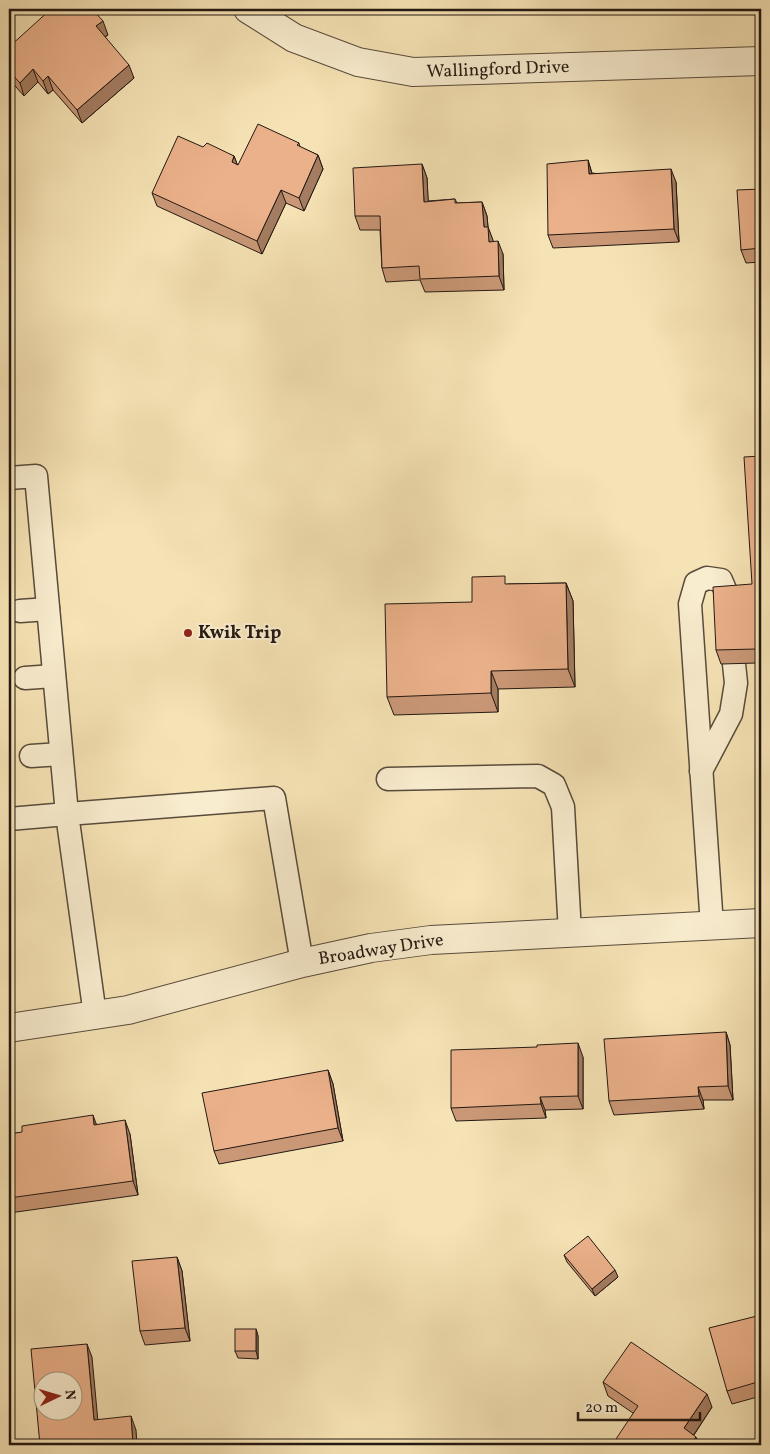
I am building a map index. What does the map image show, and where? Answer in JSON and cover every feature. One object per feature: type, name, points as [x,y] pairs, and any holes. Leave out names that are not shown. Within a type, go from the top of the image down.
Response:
[{"type":"street","name":"Wallingford Drive","points":[[248,9],[294,38],[358,62],[413,72],[761,62]]},
{"type":"street","name":"Broadway Drive","points":[[9,1028],[128,1010],[302,963],[371,948],[431,940],[761,923]]},
{"type":"lane","points":[[9,478],[36,476],[67,814],[95,1015]]},
{"type":"lane","points":[[712,926],[690,604],[696,583],[707,578],[721,580],[729,600]]},
{"type":"lane","points":[[20,611],[48,609]]},
{"type":"lane","points":[[701,772],[731,714],[736,683],[734,664]]},
{"type":"lane","points":[[25,678],[54,676]]},
{"type":"lane","points":[[31,756],[61,754]]},
{"type":"lane","points":[[388,779],[538,776],[554,785],[563,807],[570,933]]},
{"type":"lane","points":[[9,819],[274,798],[302,963]]},
{"type":"building","points":[[51,9],[92,9],[103,21],[96,26],[129,65],[77,110],[48,76],[43,81],[33,69],[20,83],[9,71],[9,47]]},
{"type":"building","points":[[258,124],[299,143],[297,145],[318,155],[299,198],[281,190],[257,241],[152,193],[178,136],[203,147],[207,143],[234,156],[232,162],[238,165]]},
{"type":"building","points":[[588,160],[589,174],[671,169],[674,229],[548,235],[547,164]]},
{"type":"building","points":[[422,164],[424,202],[455,199],[455,203],[482,202],[484,227],[488,227],[489,242],[498,241],[499,276],[420,279],[419,266],[382,268],[380,216],[355,216],[353,168]]},
{"type":"building","points":[[761,189],[761,248],[741,250],[737,190]]},
{"type":"building","points":[[761,456],[761,760],[756,649],[716,650],[713,587],[752,584],[744,457]]},
{"type":"building","points":[[505,576],[505,584],[566,583],[568,669],[491,671],[491,693],[387,697],[385,604],[472,602],[472,577]]},
{"type":"building","points":[[726,1032],[728,1086],[698,1087],[699,1096],[609,1101],[604,1039]]},
{"type":"building","points":[[578,1043],[578,1096],[540,1097],[541,1104],[451,1108],[451,1050],[537,1047],[537,1045]]},
{"type":"building","points":[[328,1070],[338,1128],[214,1151],[202,1093]]},
{"type":"building","points":[[93,1115],[94,1125],[125,1120],[133,1181],[9,1198],[9,1134],[22,1132],[22,1126]]},
{"type":"building","points":[[588,1236],[615,1270],[592,1289],[564,1255]]},
{"type":"building","points":[[177,1257],[185,1328],[140,1331],[132,1261]]},
{"type":"building","points":[[761,1315],[761,1381],[727,1391],[709,1328]]},
{"type":"building","points":[[235,1329],[256,1329],[256,1351],[235,1351]]},
{"type":"building","points":[[631,1342],[707,1394],[684,1428],[696,1437],[691,1445],[612,1445],[638,1406],[603,1382]]},
{"type":"building","points":[[87,1344],[94,1420],[131,1416],[133,1445],[40,1445],[38,1422],[82,1422],[82,1372],[33,1372],[31,1349]]},
{"type":"place","name":"Kwik Trip","points":[[188,633]]}]
